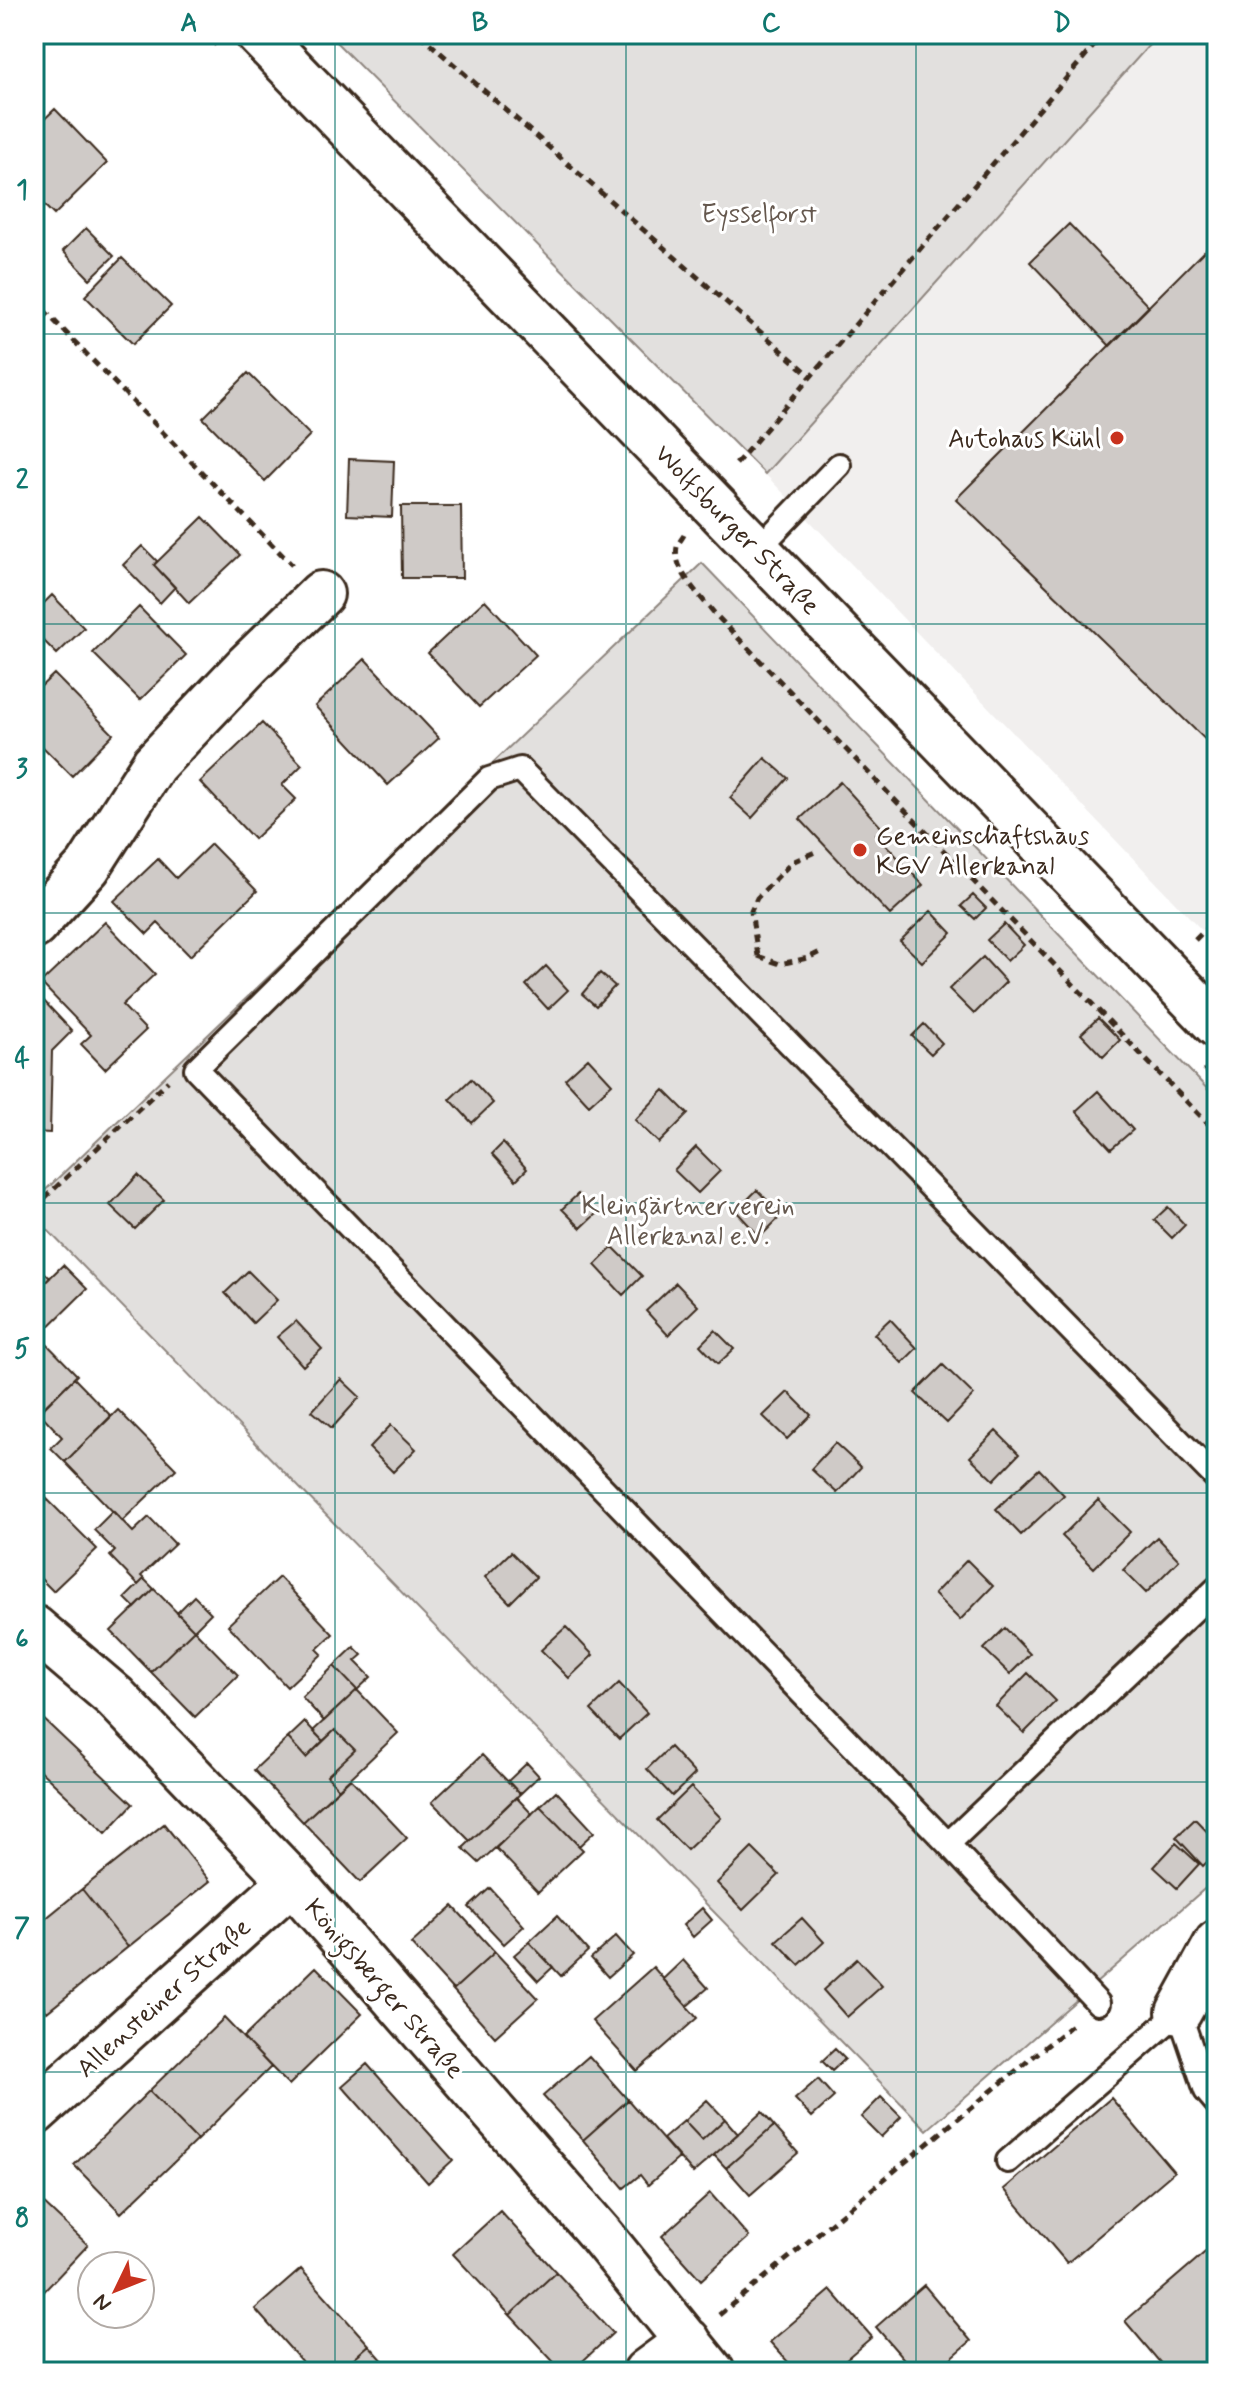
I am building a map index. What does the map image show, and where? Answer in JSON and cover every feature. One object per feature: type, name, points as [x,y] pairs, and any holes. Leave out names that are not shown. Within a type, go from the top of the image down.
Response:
[{"type":"street","name":"Wolfsburger Straße","points":[[258,34],[1217,1025]]},
{"type":"street","points":[[34,926],[88,867],[154,764],[248,665],[308,581]]},
{"type":"street","name":"Königsberger Straße","points":[[34,1628],[115,1697],[292,1881],[601,2235],[700,2356]]},
{"type":"street","name":"Allensteiner Straße","points":[[34,2113],[292,1881]]},
{"type":"street","points":[[1179,2012],[1217,1943]]},
{"type":"street","points":[[646,2372],[700,2356]]},
{"type":"lane","points":[[757,550],[839,465]]},
{"type":"lane","points":[[1098,2003],[948,1844],[196,1069],[489,779],[520,769],[1217,1479]]},
{"type":"lane","points":[[948,1844],[1217,1588]]},
{"type":"lane","points":[[1008,2161],[1179,2012],[1206,2091],[1217,2104]]},
{"type":"path","points":[[419,34],[811,376]]},
{"type":"path","points":[[736,464],[1104,34]]},
{"type":"path","points":[[34,300],[308,581]]},
{"type":"path","points":[[685,533],[677,547],[678,564],[691,586],[715,614],[1217,1133]]},
{"type":"path","points":[[815,852],[792,862],[757,898],[751,911],[758,956],[780,964],[808,958],[824,950]]},
{"type":"path","points":[[1190,945],[1217,918]]},
{"type":"path","points":[[34,1208],[181,1069],[196,1069]]},
{"type":"path","points":[[700,2356],[1098,2003]]},
{"type":"shaded area","points":[[1159,34],[1217,34],[1217,946],[765,474]]},
{"type":"green space","name":"Eysselforst","points":[[328,34],[1159,34],[765,474]]},
{"type":"green space","name":"Kleingärtnerverein Allerkanal e.V.","points":[[702,563],[1217,1099],[1217,1878],[927,2130],[34,1216],[34,1201]]},
{"type":"building","points":[[55,109],[107,163],[54,215],[34,195],[34,129]]},
{"type":"building","points":[[1069,224],[1149,307],[1110,346],[1030,262]]},
{"type":"building","points":[[86,228],[114,256],[90,279],[63,251]]},
{"type":"building","name":"Autohaus Kühl","points":[[1217,238],[1217,751],[956,499]]},
{"type":"building","points":[[122,258],[171,306],[133,344],[85,296]]},
{"type":"building","points":[[248,373],[310,435],[265,481],[203,418]]},
{"type":"building","points":[[349,459],[394,461],[392,517],[347,515]]},
{"type":"building","points":[[401,506],[461,506],[462,578],[402,578]]},
{"type":"building","points":[[203,517],[240,555],[189,603],[154,565]]},
{"type":"building","points":[[142,546],[157,561],[154,565],[175,587],[160,603],[123,565]]},
{"type":"building","points":[[52,595],[84,628],[57,654],[34,631],[34,613]]},
{"type":"building","points":[[485,600],[536,655],[479,707],[428,653]]},
{"type":"building","points":[[139,607],[186,655],[140,700],[93,653]]},
{"type":"building","points":[[365,659],[439,738],[388,785],[315,706]]},
{"type":"building","points":[[54,674],[113,734],[72,776],[34,738],[34,693]]},
{"type":"building","points":[[262,723],[302,765],[282,785],[296,799],[254,839],[200,782]]},
{"type":"building","points":[[765,758],[788,778],[752,818],[730,798]]},
{"type":"building","name":"Gemeinschaftshaus KGV Allerkanal","points":[[840,782],[883,829],[876,834],[923,885],[890,915],[800,819]]},
{"type":"building","points":[[211,844],[257,891],[190,956],[158,923],[147,934],[114,901],[158,859],[176,878]]},
{"type":"building","points":[[973,895],[986,908],[975,919],[961,906]]},
{"type":"building","points":[[931,911],[952,933],[922,962],[900,941]]},
{"type":"building","points":[[105,922],[155,974],[122,1005],[146,1030],[105,1069],[81,1044],[91,1035],[41,983]]},
{"type":"building","points":[[1004,924],[1024,945],[1007,961],[987,940]]},
{"type":"building","points":[[983,957],[1006,982],[974,1014],[949,989]]},
{"type":"building","points":[[546,966],[568,990],[548,1009],[526,985]]},
{"type":"building","points":[[600,973],[615,986],[596,1006],[582,994]]},
{"type":"building","points":[[42,999],[72,1031],[52,1051],[50,1133],[34,1132],[34,1007]]},
{"type":"building","points":[[1098,1018],[1120,1040],[1103,1057],[1081,1034]]},
{"type":"building","points":[[924,1024],[942,1043],[931,1054],[912,1036]]},
{"type":"building","points":[[588,1058],[612,1084],[589,1105],[565,1079]]},
{"type":"building","points":[[471,1079],[493,1103],[472,1123],[450,1099]]},
{"type":"building","points":[[664,1090],[688,1114],[659,1143],[635,1120]]},
{"type":"building","points":[[1098,1091],[1133,1130],[1111,1149],[1076,1111]]},
{"type":"building","points":[[503,1143],[527,1169],[516,1180],[492,1154]]},
{"type":"building","points":[[696,1147],[720,1171],[698,1193],[674,1170]]},
{"type":"building","points":[[138,1175],[164,1200],[135,1229],[110,1205]]},
{"type":"building","points":[[757,1190],[782,1215],[760,1237],[736,1211]]},
{"type":"building","points":[[578,1194],[597,1213],[581,1228],[562,1209]]},
{"type":"building","points":[[1168,1207],[1185,1225],[1172,1238],[1154,1220]]},
{"type":"building","points":[[613,1247],[642,1276],[623,1295],[595,1265]]},
{"type":"building","points":[[34,1262],[50,1278],[34,1293]]},
{"type":"building","points":[[63,1265],[87,1289],[34,1341],[34,1293]]},
{"type":"building","points":[[248,1271],[277,1300],[253,1323],[225,1293]]},
{"type":"building","points":[[676,1283],[698,1306],[668,1335],[646,1311]]},
{"type":"building","points":[[890,1319],[917,1348],[902,1363],[874,1334]]},
{"type":"building","points":[[296,1321],[322,1349],[303,1366],[277,1337]]},
{"type":"building","points":[[715,1330],[734,1349],[718,1364],[700,1345]]},
{"type":"building","points":[[39,1336],[77,1375],[34,1418],[34,1341]]},
{"type":"building","points":[[943,1365],[974,1395],[947,1423],[915,1393]]},
{"type":"building","points":[[74,1378],[111,1416],[65,1462],[51,1448],[62,1437],[39,1412]]},
{"type":"building","points":[[341,1379],[360,1397],[332,1428],[312,1411]]},
{"type":"building","points":[[788,1392],[811,1415],[787,1439],[763,1416]]},
{"type":"building","points":[[118,1410],[176,1469],[122,1521],[65,1462]]},
{"type":"building","points":[[391,1425],[416,1449],[393,1472],[369,1448]]},
{"type":"building","points":[[996,1431],[1019,1454],[994,1480],[970,1457]]},
{"type":"building","points":[[835,1443],[861,1467],[837,1493],[811,1469]]},
{"type":"building","points":[[1039,1469],[1064,1495],[1021,1535],[996,1509]]},
{"type":"building","points":[[42,1494],[97,1549],[53,1591],[34,1572],[34,1502]]},
{"type":"building","points":[[1098,1500],[1130,1532],[1094,1568],[1062,1536]]},
{"type":"building","points":[[113,1511],[133,1532],[149,1517],[175,1544],[141,1576],[144,1579],[138,1585],[110,1556],[115,1551],[94,1530]]},
{"type":"building","points":[[1157,1537],[1179,1560],[1146,1593],[1123,1570]]},
{"type":"building","points":[[511,1552],[536,1577],[510,1603],[485,1577]]},
{"type":"building","points":[[967,1560],[993,1586],[960,1620],[934,1594]]},
{"type":"building","points":[[279,1577],[333,1634],[317,1649],[322,1654],[287,1687],[228,1625]]},
{"type":"building","points":[[144,1579],[154,1589],[135,1608],[125,1598]]},
{"type":"building","points":[[154,1589],[194,1630],[151,1672],[111,1631]]},
{"type":"building","points":[[194,1596],[211,1613],[194,1630],[177,1613]]},
{"type":"building","points":[[566,1627],[593,1655],[569,1678],[541,1650]]},
{"type":"building","points":[[1005,1628],[1030,1654],[1010,1674],[984,1649]]},
{"type":"building","points":[[194,1630],[238,1675],[195,1717],[151,1672]]},
{"type":"building","points":[[354,1647],[362,1655],[355,1661],[371,1677],[357,1690],[334,1666]]},
{"type":"building","points":[[334,1666],[357,1690],[324,1721],[302,1697]]},
{"type":"building","points":[[1028,1673],[1056,1701],[1024,1733],[996,1706]]},
{"type":"building","points":[[619,1683],[647,1713],[619,1739],[591,1710]]},
{"type":"building","points":[[357,1690],[398,1733],[339,1789],[327,1776],[355,1750],[335,1730],[323,1741],[313,1731]]},
{"type":"building","points":[[38,1714],[133,1804],[106,1833],[34,1765],[34,1719]]},
{"type":"building","points":[[305,1722],[323,1741],[306,1758],[288,1738]]},
{"type":"building","points":[[335,1730],[355,1750],[327,1776],[339,1789],[303,1822],[254,1770],[288,1738],[306,1758]]},
{"type":"building","points":[[670,1747],[695,1774],[672,1796],[647,1769]]},
{"type":"building","points":[[482,1755],[520,1794],[470,1841],[432,1802]]},
{"type":"building","points":[[527,1763],[539,1776],[520,1794],[508,1781]]},
{"type":"building","points":[[350,1778],[407,1838],[360,1882],[303,1822]]},
{"type":"building","points":[[691,1787],[721,1818],[687,1850],[657,1820]]},
{"type":"building","points":[[556,1791],[594,1832],[579,1846],[540,1806]]},
{"type":"building","points":[[516,1797],[532,1814],[479,1863],[463,1848]]},
{"type":"building","points":[[540,1806],[583,1850],[538,1892],[496,1848]]},
{"type":"building","points":[[1195,1819],[1217,1842],[1217,1852],[1203,1866],[1176,1837]]},
{"type":"building","points":[[164,1824],[210,1881],[128,1947],[82,1889]]},
{"type":"building","points":[[1176,1843],[1199,1864],[1177,1888],[1154,1867]]},
{"type":"building","points":[[752,1848],[779,1875],[743,1910],[717,1883]]},
{"type":"building","points":[[490,1888],[524,1926],[504,1944],[469,1907]]},
{"type":"building","points":[[82,1889],[128,1947],[47,2012],[34,1996],[34,1928]]},
{"type":"building","points":[[453,1906],[495,1952],[453,1990],[411,1944]]},
{"type":"building","points":[[702,1908],[712,1920],[693,1937],[683,1925]]},
{"type":"building","points":[[557,1916],[588,1951],[561,1976],[529,1942]]},
{"type":"building","points":[[802,1918],[824,1942],[799,1965],[776,1941]]},
{"type":"building","points":[[616,1936],[633,1955],[608,1977],[591,1958]]},
{"type":"building","points":[[529,1942],[553,1967],[538,1981],[514,1955]]},
{"type":"building","points":[[495,1952],[538,1998],[495,2037],[453,1990]]},
{"type":"building","points":[[857,1959],[882,1986],[847,2017],[823,1990]]},
{"type":"building","points":[[683,1960],[708,1988],[687,2006],[663,1979]]},
{"type":"building","points":[[316,1967],[362,2014],[289,2085],[243,2038]]},
{"type":"building","points":[[653,1967],[697,2018],[637,2071],[592,2021]]},
{"type":"building","points":[[224,2018],[271,2067],[197,2140],[149,2091]]},
{"type":"building","points":[[835,2049],[845,2059],[832,2071],[822,2061]]},
{"type":"building","points":[[589,2056],[628,2100],[583,2140],[543,2096]]},
{"type":"building","points":[[367,2064],[453,2160],[428,2183],[342,2086]]},
{"type":"building","points":[[818,2079],[834,2097],[812,2117],[795,2099]]},
{"type":"building","points":[[149,2091],[197,2140],[121,2213],[74,2165]]},
{"type":"building","points":[[881,2097],[901,2117],[881,2137],[861,2117]]},
{"type":"building","points":[[1111,2098],[1174,2172],[1067,2263],[1004,2189]]},
{"type":"building","points":[[628,2100],[679,2158],[648,2185],[640,2175],[624,2188],[583,2140]]},
{"type":"building","points":[[707,2100],[725,2119],[702,2140],[684,2121]]},
{"type":"building","points":[[762,2112],[774,2126],[726,2168],[714,2155]]},
{"type":"building","points":[[725,2119],[738,2134],[693,2173],[663,2139],[684,2121],[702,2140]]},
{"type":"building","points":[[774,2126],[798,2153],[750,2195],[726,2168]]},
{"type":"building","points":[[710,2193],[749,2237],[701,2280],[662,2236]]},
{"type":"building","points":[[39,2199],[88,2245],[83,2250],[76,2250],[76,2258],[34,2302],[34,2205]]},
{"type":"building","points":[[500,2211],[556,2272],[510,2315],[453,2254]]},
{"type":"building","points":[[1217,2242],[1217,2370],[1168,2372],[1125,2321]]},
{"type":"building","points":[[301,2269],[369,2345],[338,2372],[311,2372],[255,2309]]},
{"type":"building","points":[[556,2272],[613,2333],[571,2372],[563,2372],[510,2315]]},
{"type":"building","points":[[924,2285],[971,2341],[935,2372],[915,2372],[876,2327]]},
{"type":"building","points":[[831,2290],[872,2337],[831,2372],[797,2372],[770,2342]]},
{"type":"building","points":[[369,2345],[393,2372],[338,2372]]},
{"type":"place","name":"Autohaus Kühl","points":[[1117,438]]},
{"type":"place","name":"Gemeinschaftshaus KGV Allerkanal","points":[[860,850]]}]
